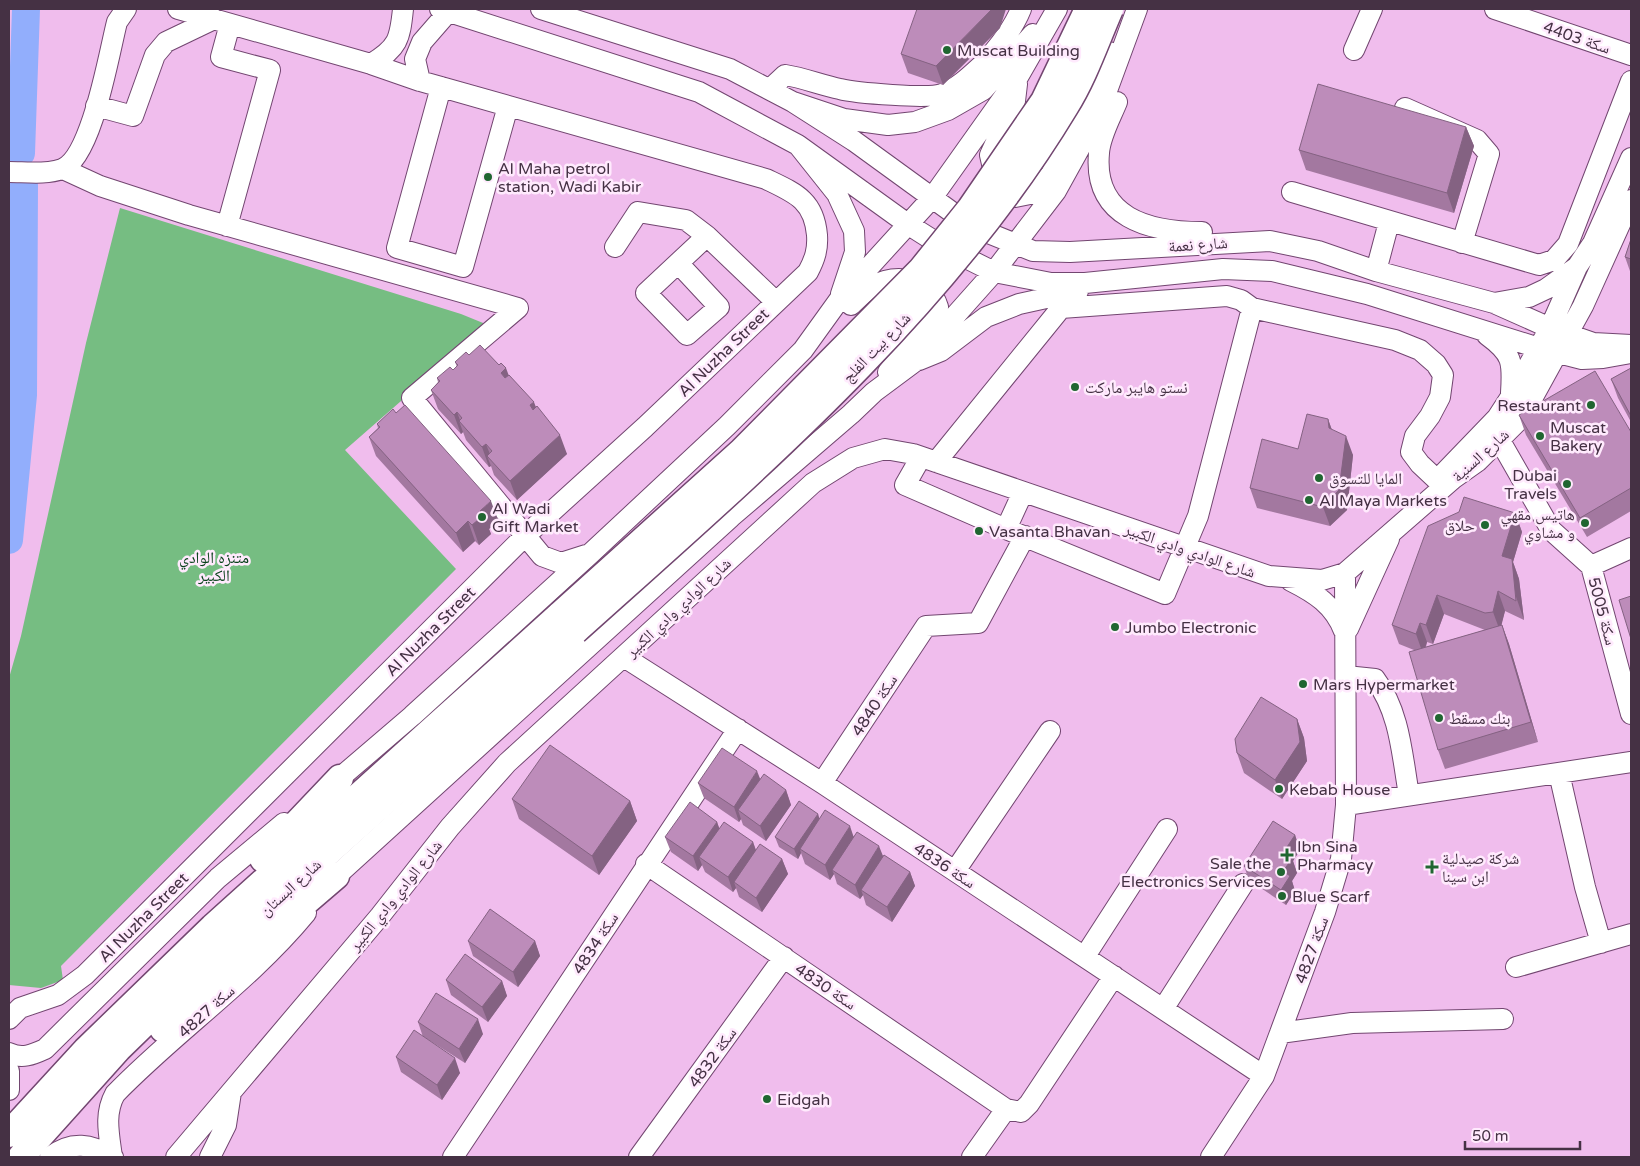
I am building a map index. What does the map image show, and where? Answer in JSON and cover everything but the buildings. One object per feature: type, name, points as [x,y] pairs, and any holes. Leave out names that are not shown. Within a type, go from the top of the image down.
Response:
[{"type":"main road","name":"شارع بيت الفلج","points":[[568,623],[921,270],[970,209],[1044,101],[1088,9]]},
{"type":"main road","name":"شارع بيت الفلج","points":[[568,623],[758,467],[939,281],[984,224],[1066,106],[1110,9]]},
{"type":"main road","name":"شارع البستان","points":[[9,1134],[86,1050],[213,927],[568,623]]},
{"type":"main road","name":"شارع البستان","points":[[21,1157],[42,1131],[118,1049],[228,942],[568,623]]},
{"type":"main road","points":[[86,1050],[109,1012],[141,975],[286,838],[340,778]]},
{"type":"main road","points":[[42,1131],[133,1057],[336,876]]},
{"type":"street","points":[[9,172],[48,172],[63,169],[76,158],[86,139],[96,106],[117,22],[126,9]]},
{"type":"street","points":[[178,9],[371,64],[420,81],[508,106],[463,267],[397,248],[441,87]]},
{"type":"street","points":[[371,64],[389,53],[400,34],[403,9]]},
{"type":"street","points":[[541,9],[721,66],[793,102],[844,119],[888,125],[915,122],[948,110],[983,90],[1056,9]]},
{"type":"street","points":[[770,89],[785,75],[842,90],[912,97],[942,95],[966,80],[990,56],[1016,21],[1021,9]]},
{"type":"street","points":[[803,350],[839,300],[932,198],[1018,77],[1056,9]]},
{"type":"street","points":[[1018,77],[1016,101],[990,155],[995,177],[1006,191],[1016,197],[1035,193],[1051,174],[1115,40],[1136,9]]},
{"type":"street","points":[[874,392],[913,363],[994,272],[1056,191],[1098,115],[1136,9]]},
{"type":"street","points":[[1354,50],[1372,9]]},
{"type":"street","name":"سكة 4403","points":[[1495,9],[1631,55]]},
{"type":"street","points":[[420,81],[415,59],[422,42],[445,10]]},
{"type":"street","name":"شارع نعمة","points":[[445,10],[699,92],[798,145],[909,225],[942,246],[994,272],[1051,283],[1122,280],[1223,269],[1272,271],[1367,294],[1482,331],[1554,341],[1631,345]]},
{"type":"street","points":[[96,106],[133,116],[155,55],[166,42],[222,22]]},
{"type":"street","points":[[222,22],[221,58],[270,70],[228,226]]},
{"type":"street","points":[[1119,58],[1117,100],[1098,151],[1101,180],[1112,206],[1134,221],[1176,232],[1225,232],[1270,241]]},
{"type":"street","points":[[1292,192],[1539,265],[1554,260],[1568,244],[1631,81]]},
{"type":"street","name":"شارع نعمة","points":[[793,102],[854,141],[971,226],[1013,245],[1033,251],[1070,252],[1270,241],[1318,251],[1376,271],[1494,303],[1582,359],[1631,354]]},
{"type":"street","name":"Al Nuzha Street","points":[[9,1019],[20,1008],[58,995],[85,975],[526,535],[645,427],[808,272],[814,260],[817,244],[816,219],[809,207],[791,191],[766,179],[508,106]]},
{"type":"street","points":[[1405,108],[1477,140],[1489,154],[1462,243]]},
{"type":"street","points":[[798,145],[837,194],[854,231],[855,252],[839,300]]},
{"type":"street","name":"شارع السنية","points":[[1345,573],[1478,461],[1522,416],[1554,341],[1577,267],[1601,227],[1631,158]]},
{"type":"street","points":[[63,169],[100,186],[228,226],[518,308],[412,398],[542,556],[560,563],[590,554]]},
{"type":"street","name":"شارع السنية","points":[[1345,573],[1497,418],[1510,398],[1583,306],[1631,200]]},
{"type":"street","points":[[615,247],[638,212],[686,220],[707,236],[776,302]]},
{"type":"street","points":[[1376,271],[1389,222]]},
{"type":"street","points":[[1568,244],[1601,227]]},
{"type":"street","points":[[678,263],[707,236]]},
{"type":"street","points":[[1494,303],[1538,293],[1577,267]]},
{"type":"street","points":[[9,1053],[18,1057],[31,1055],[45,1049],[218,878],[340,778],[590,554],[727,426],[803,350],[870,288],[885,281],[905,279],[921,284],[935,297],[938,307],[874,392]]},
{"type":"street","points":[[913,363],[941,351],[986,317],[1019,304],[1122,280]]},
{"type":"street","points":[[1252,308],[1198,516],[1186,549],[1165,594],[905,485],[929,459],[959,434],[1061,308],[1227,296],[1241,300],[1252,308],[1395,340],[1420,350],[1436,364],[1443,376],[1440,397],[1430,416],[1415,436],[1411,452],[1420,464],[1437,480]]},
{"type":"street","points":[[1583,306],[1594,332],[1607,344]]},
{"type":"street","points":[[1482,331],[1505,348],[1513,368],[1510,398]]},
{"type":"street","points":[[1592,376],[1631,354]]},
{"type":"street","name":"سكة 4827","points":[[112,1157],[107,1118],[108,1106],[115,1094],[215,1004],[291,932],[336,876],[731,518],[874,392]]},
{"type":"street","points":[[1522,416],[1553,398]]},
{"type":"street","name":"سكة 5005","points":[[1499,439],[1551,530],[1591,566],[1631,714]]},
{"type":"street","name":"شارع الوادي وادي الكبير","points":[[176,1157],[380,916],[450,827],[507,763],[812,483],[852,458],[885,449],[929,459],[1269,576],[1322,580],[1345,573]]},
{"type":"street","points":[[1006,528],[1023,492]]},
{"type":"street","points":[[1346,635],[1392,532]]},
{"type":"street","name":"سكة 4840","points":[[822,783],[926,626],[978,624],[1025,536]]},
{"type":"street","name":"سكة 5005","points":[[1591,566],[1631,548]]},
{"type":"street","name":"سكة 4827","points":[[1210,1157],[1264,1076],[1325,912],[1341,859],[1346,805],[1345,573]]},
{"type":"street","points":[[1284,578],[1317,595],[1330,606],[1339,617],[1346,635]]},
{"type":"street","name":"سكة 4836","points":[[624,657],[822,783],[1264,1076]]},
{"type":"street","points":[[1346,676],[1375,679],[1390,702],[1399,737],[1409,796]]},
{"type":"street","name":"سكة 4834","points":[[453,1157],[646,864],[738,729]]},
{"type":"street","points":[[954,871],[1050,731]]},
{"type":"street","points":[[1346,805],[1631,762]]},
{"type":"street","points":[[1559,773],[1585,887],[1601,943]]},
{"type":"street","points":[[1085,956],[1168,829]]},
{"type":"street","name":"سكة 4830","points":[[646,864],[1006,1109]]},
{"type":"street","points":[[1163,1009],[1243,884]]},
{"type":"street","points":[[1516,967],[1631,934]]},
{"type":"street","name":"سكة 4832","points":[[640,1157],[784,957]]},
{"type":"street","points":[[972,1157],[1006,1109],[1021,1112],[1029,1104],[1114,976]]},
{"type":"street","points":[[9,997],[58,995]]},
{"type":"street","points":[[1280,1033],[1352,1023],[1502,1019]]},
{"type":"street","points":[[9,1071],[9,1090]]},
{"type":"street","points":[[210,1157],[226,1125],[231,1092]]},
{"type":"street","name":"سكة 4827","points":[[50,1157],[58,1151],[76,1145],[93,1146],[112,1157]]},
{"type":"green space","name":"متنزه الوادي الكبير","points":[[120,208],[461,314],[488,325],[345,450],[456,569],[61,966],[63,980],[41,988],[9,985],[9,678],[21,636],[86,343]]},
{"type":"waterway","points":[[21,153],[26,9]]},
{"type":"waterway","points":[[9,540],[23,395],[24,185]]},
{"type":"place","name":"Muscat Building","points":[[947,50]]},
{"type":"place","name":"Al Maha petrol station, Wadi Kabir","points":[[488,177]]},
{"type":"place","name":"نستو هايبر ماركت","points":[[1075,387]]},
{"type":"place","name":"Restaurant","points":[[1591,405]]},
{"type":"place","name":"Muscat Bakery","points":[[1540,436]]},
{"type":"place","name":"المايا للتسوق","points":[[1319,478]]},
{"type":"place","name":"Dubai Travels","points":[[1567,484]]},
{"type":"place","name":"Al Maya Markets","points":[[1309,500]]},
{"type":"place","name":"Al Wadi Gift Market","points":[[482,517]]},
{"type":"place","name":"هاتيس مقهي و مشاوي","points":[[1585,523]]},
{"type":"place","name":"حلاق","points":[[1485,525]]},
{"type":"place","name":"Vasanta Bhavan","points":[[979,531]]},
{"type":"place","name":"Jumbo Electronic","points":[[1115,627]]},
{"type":"place","name":"Mars Hypermarket","points":[[1303,684]]},
{"type":"place","name":"بنك مسقط","points":[[1439,718]]},
{"type":"place","name":"Kebab House","points":[[1279,789]]},
{"type":"place","name":"Ibn Sina Pharmacy","points":[[1287,855]]},
{"type":"place","name":"شركة صيدلية ابن سينا","points":[[1432,867]]},
{"type":"place","name":"Sale the Electronics Services","points":[[1281,872]]},
{"type":"place","name":"Blue Scarf","points":[[1282,896]]},
{"type":"place","name":"Eidgah","points":[[767,1099]]}]
